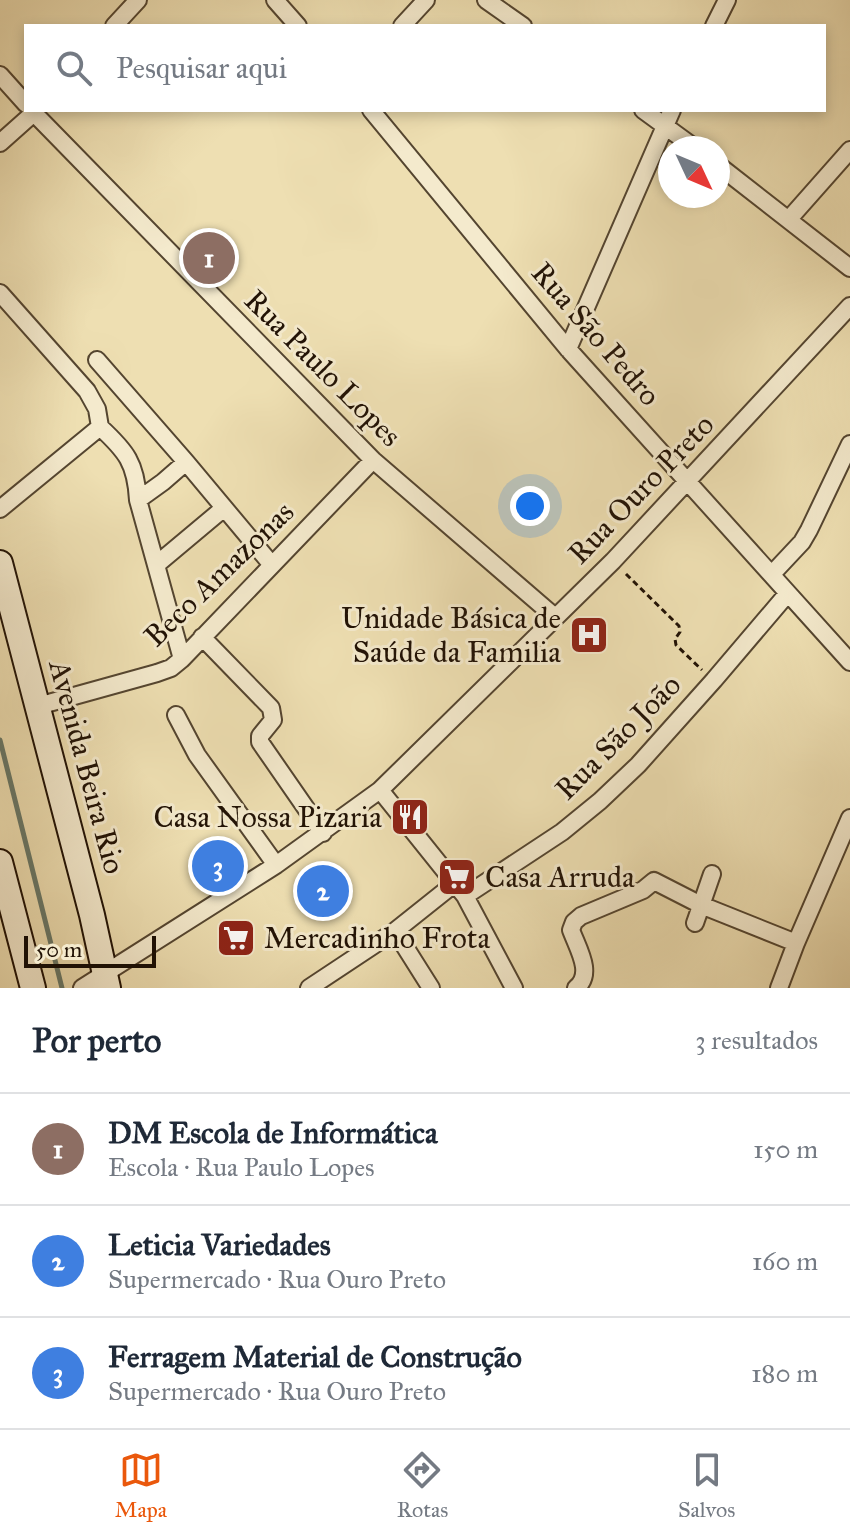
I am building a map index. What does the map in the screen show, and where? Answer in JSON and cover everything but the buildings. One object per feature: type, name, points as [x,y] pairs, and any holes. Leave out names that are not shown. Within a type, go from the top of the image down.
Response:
[{"type":"street","points":[[116,24],[138,0]]},
{"type":"street","points":[[275,0],[296,24]]},
{"type":"street","points":[[404,24],[426,0]]},
{"type":"street","points":[[486,0],[520,24]]},
{"type":"street","points":[[715,24],[727,0]]},
{"type":"street","name":"Rua Paulo Lopes","points":[[0,75],[24,100]]},
{"type":"street","points":[[0,143],[29,112]]},
{"type":"street","name":"Rua Paulo Lopes","points":[[35,112],[373,460],[555,617]]},
{"type":"street","name":"Rua São Pedro","points":[[373,112],[568,349],[850,662]]},
{"type":"street","points":[[650,112],[669,118],[685,136]]},
{"type":"street","points":[[568,349],[669,118]]},
{"type":"street","points":[[789,219],[850,150]]},
{"type":"street","points":[[730,174],[850,268]]},
{"type":"street","points":[[0,293],[87,391],[97,409],[100,427],[130,461],[182,659]]},
{"type":"street","name":"Rua Ouro Preto","points":[[98,983],[323,833],[380,790],[613,561],[850,306]]},
{"type":"street","points":[[97,360],[272,565]]},
{"type":"street","points":[[0,509],[100,427]]},
{"type":"street","points":[[772,574],[802,542],[849,450]]},
{"type":"street","name":"Beco Amazonas","points":[[38,706],[171,668],[373,460]]},
{"type":"street","points":[[138,500],[186,462]]},
{"type":"street","points":[[156,565],[224,508]]},
{"type":"street","name":"Avenida Beira Rio","points":[[0,563],[92,915],[98,983]]},
{"type":"street","name":"Rua São João","points":[[309,988],[460,890],[562,832],[600,801],[638,765],[788,593]]},
{"type":"street","points":[[202,637],[271,708],[273,720],[260,736],[260,742],[323,833]]},
{"type":"street","points":[[176,715],[197,755],[276,865]]},
{"type":"street","points":[[380,790],[460,890],[514,988]]},
{"type":"street","points":[[779,988],[850,818]]},
{"type":"street","points":[[0,862],[33,988]]},
{"type":"street","points":[[695,923],[712,874]]},
{"type":"street","points":[[576,988],[580,986],[585,968],[571,930],[574,922],[581,916],[643,890],[654,881],[701,905],[796,943]]},
{"type":"street","points":[[395,931],[431,988]]},
{"type":"path","points":[[613,561],[679,626],[676,645],[714,680]]},
{"type":"waterway","points":[[0,740],[62,988]]},
{"type":"place","name":"DM Escola de Informática","points":[[209,258]]},
{"type":"place","name":"Unidade Básica de Saúde da Familia","points":[[589,635]]},
{"type":"place","name":"Casa Nossa Pizaria","points":[[410,817]]},
{"type":"place","name":"Ferragem Material de Construção","points":[[218,866]]},
{"type":"place","name":"Casa Arruda","points":[[457,877]]},
{"type":"place","name":"Leticia Variedades","points":[[323,891]]},
{"type":"place","name":"Mercadinho Frota","points":[[236,938]]}]
